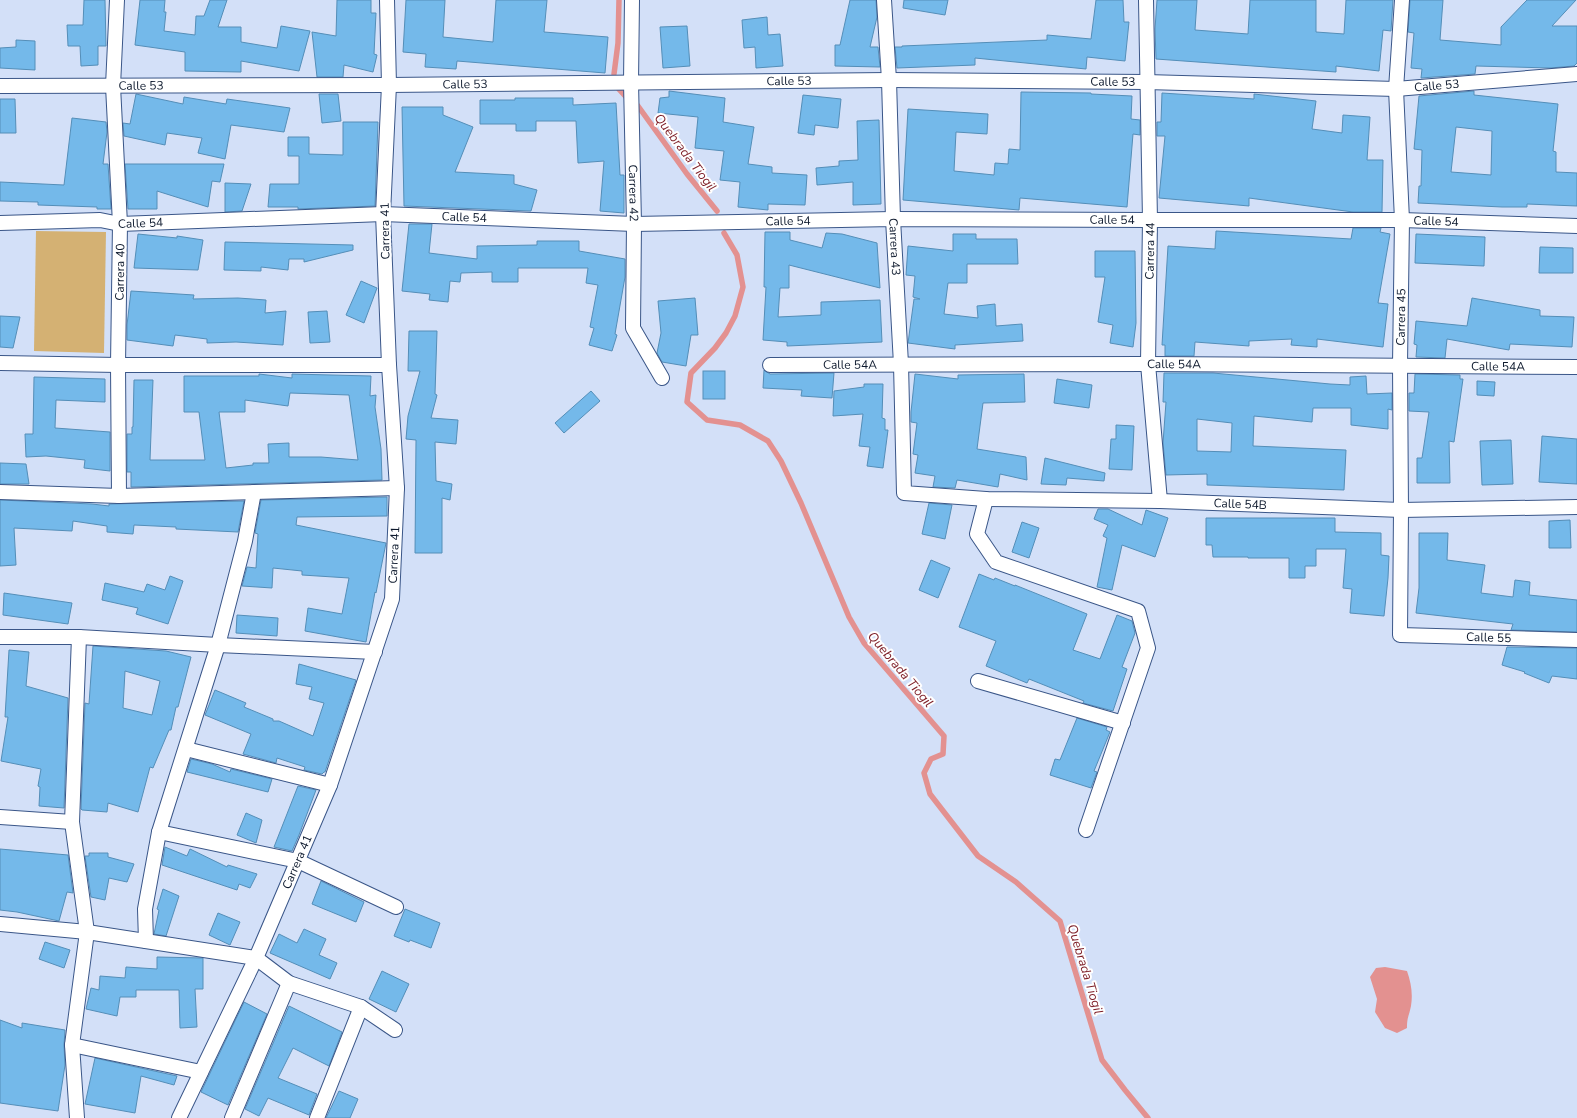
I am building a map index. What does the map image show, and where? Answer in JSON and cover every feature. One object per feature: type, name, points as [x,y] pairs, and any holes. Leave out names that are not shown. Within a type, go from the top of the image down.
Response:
[{"type":"street","name":"Carrera 40","points":[[117,0],[113,86],[120,224],[118,365],[119,496]]},
{"type":"street","name":"Carrera 41","points":[[179,1118],[256,958],[330,785],[392,599],[397,488],[389,365],[383,214],[389,85],[387,0]]},
{"type":"street","name":"Carrera 42","points":[[632,0],[631,82],[634,224],[632,328],[662,378]]},
{"type":"street","name":"Carrera 43","points":[[884,0],[889,80],[893,219],[902,364],[904,493]]},
{"type":"street","name":"Carrera 44","points":[[1146,0],[1146,82],[1150,220],[1148,364],[1160,501]]},
{"type":"street","name":"Carrera 45","points":[[1400,635],[1400,365],[1402,220],[1396,89],[1402,0]]},
{"type":"street","name":"Calle 53","points":[[0,86],[389,85],[889,80],[1146,82],[1396,89],[1577,74]]},
{"type":"street","name":"Calle 54","points":[[0,223],[100,220],[120,224],[383,214],[634,224],[893,219],[1402,220],[1577,226]]},
{"type":"street","points":[[0,363],[118,365],[389,365]]},
{"type":"street","name":"Calle 54A","points":[[770,365],[1148,364],[1577,367]]},
{"type":"street","points":[[0,492],[119,496],[397,488]]},
{"type":"street","points":[[146,941],[145,909],[159,832],[218,645],[244,541],[254,492]]},
{"type":"street","name":"Calle 54B","points":[[904,493],[986,499],[1160,501],[1401,510],[1577,507]]},
{"type":"street","points":[[986,499],[977,534],[996,562],[1138,611],[1148,648],[1086,830]]},
{"type":"street","name":"Calle 55","points":[[1400,635],[1577,640]]},
{"type":"street","points":[[0,637],[80,637],[375,652]]},
{"type":"street","points":[[77,1118],[72,1045],[87,932],[72,822],[80,637]]},
{"type":"street","points":[[978,680],[1123,723]]},
{"type":"street","points":[[186,749],[330,785]]},
{"type":"street","points":[[0,817],[72,822]]},
{"type":"street","points":[[159,832],[298,861],[396,907]]},
{"type":"street","points":[[0,924],[87,932],[256,958],[289,983],[361,1007],[395,1030]]},
{"type":"street","points":[[232,1118],[289,983]]},
{"type":"street","points":[[317,1118],[361,1007]]},
{"type":"street","points":[[72,1045],[201,1072]]},
{"type":"shaded area","points":[[36,231],[106,232],[104,353],[34,351]]},
{"type":"shaded area","points":[[1385,967],[1407,971],[1411,984],[1412,1002],[1407,1028],[1397,1033],[1385,1028],[1375,1012],[1377,999],[1370,977],[1376,968]]},
{"type":"building","points":[[84,0],[105,0],[106,46],[98,46],[98,65],[81,66],[80,46],[68,46],[67,25],[83,25]]},
{"type":"building","points":[[140,0],[165,0],[164,12],[166,12],[164,31],[195,35],[196,16],[204,16],[210,0],[227,0],[218,27],[241,27],[241,42],[277,48],[281,26],[310,31],[299,71],[241,61],[241,72],[185,71],[185,52],[135,45]]},
{"type":"building","points":[[337,0],[371,0],[371,13],[376,13],[374,54],[377,55],[373,72],[344,65],[343,77],[317,77],[312,32],[336,36]]},
{"type":"building","points":[[406,0],[445,0],[443,37],[493,42],[496,0],[547,0],[544,32],[608,37],[605,73],[457,61],[456,69],[425,67],[426,54],[403,52]]},
{"type":"building","points":[[850,0],[876,0],[877,17],[870,47],[878,47],[880,67],[835,66],[835,45],[840,45]]},
{"type":"building","points":[[904,0],[948,0],[945,15],[903,8]]},
{"type":"building","points":[[1096,0],[1123,0],[1124,22],[1129,22],[1125,61],[1087,57],[1086,69],[975,58],[975,65],[897,68],[895,47],[1047,40],[1047,35],[1091,39]]},
{"type":"building","points":[[1157,0],[1197,0],[1195,30],[1248,34],[1250,0],[1316,0],[1316,32],[1344,34],[1346,0],[1393,0],[1391,31],[1383,30],[1379,71],[1336,66],[1336,72],[1156,59],[1155,29]]},
{"type":"building","points":[[1410,0],[1443,0],[1440,40],[1501,45],[1501,27],[1527,0],[1576,0],[1552,26],[1577,26],[1577,63],[1574,66],[1550,68],[1476,66],[1475,74],[1421,78],[1422,69],[1411,68],[1414,33],[1408,32]]},
{"type":"building","points":[[767,17],[768,35],[780,34],[783,66],[756,68],[755,47],[744,48],[742,20]]},
{"type":"building","points":[[687,26],[690,66],[663,68],[660,27]]},
{"type":"building","points":[[16,40],[35,41],[35,70],[0,68],[0,48],[16,47]]},
{"type":"building","points":[[669,91],[725,98],[723,122],[754,127],[748,164],[772,167],[772,173],[807,175],[805,205],[768,204],[768,210],[738,207],[740,182],[720,180],[724,151],[695,148],[698,117],[658,113],[660,98],[669,97]]},
{"type":"building","points":[[1474,91],[1474,95],[1558,104],[1553,151],[1556,152],[1556,172],[1577,173],[1577,206],[1527,204],[1527,207],[1502,207],[1418,203],[1419,186],[1421,186],[1422,150],[1414,149],[1419,96]],"holes":[[[1456,127],[1492,131],[1491,175],[1451,172]]]},
{"type":"building","points":[[1021,92],[1091,93],[1132,96],[1131,119],[1140,120],[1140,135],[1133,134],[1127,207],[1020,198],[1019,210],[903,200],[908,109],[988,114],[987,134],[956,132],[954,171],[994,175],[995,163],[1008,164],[1009,149],[1020,150]]},
{"type":"building","points":[[1162,93],[1254,99],[1254,94],[1316,101],[1312,129],[1342,133],[1343,115],[1370,117],[1367,160],[1383,160],[1382,212],[1353,212],[1249,198],[1249,206],[1159,198],[1165,136],[1157,136],[1157,122],[1161,122]]},
{"type":"building","points":[[136,94],[183,104],[184,97],[226,104],[227,99],[290,108],[284,132],[231,125],[225,159],[198,153],[202,138],[167,133],[165,145],[124,136],[123,123],[130,124]]},
{"type":"building","points":[[319,94],[338,94],[341,121],[322,123]]},
{"type":"building","points":[[803,95],[841,99],[838,128],[815,125],[814,135],[798,133]]},
{"type":"building","points":[[515,98],[573,98],[573,105],[616,103],[620,175],[624,175],[624,213],[600,211],[604,161],[578,163],[576,121],[536,121],[536,131],[516,131],[516,124],[480,124],[480,100],[515,100]]},
{"type":"building","points":[[0,99],[15,99],[16,133],[0,133]]},
{"type":"building","points":[[402,107],[443,107],[443,115],[473,127],[455,172],[514,175],[514,184],[537,190],[531,211],[404,206]]},
{"type":"building","points":[[72,118],[106,122],[107,132],[103,164],[108,164],[111,209],[97,209],[97,207],[38,205],[38,202],[0,201],[0,182],[64,185]]},
{"type":"building","points":[[879,120],[881,204],[853,205],[853,182],[817,185],[816,168],[839,166],[839,161],[858,160],[857,121]]},
{"type":"building","points":[[343,122],[378,122],[375,206],[298,209],[298,207],[268,207],[270,184],[299,184],[299,156],[288,156],[288,137],[309,137],[309,154],[343,155]]},
{"type":"building","points":[[125,164],[224,164],[220,182],[212,181],[208,207],[157,191],[157,209],[128,209]]},
{"type":"building","points":[[225,183],[251,184],[242,211],[225,212]]},
{"type":"building","points":[[409,224],[432,224],[429,253],[477,259],[477,246],[537,245],[537,241],[579,241],[579,251],[625,259],[625,277],[615,334],[617,335],[612,351],[589,345],[594,328],[590,327],[598,285],[586,283],[588,268],[518,268],[518,282],[492,282],[492,272],[461,273],[460,282],[450,281],[448,302],[429,300],[430,294],[402,291]]},
{"type":"building","points":[[1353,228],[1381,228],[1380,232],[1390,234],[1378,303],[1388,304],[1383,347],[1317,339],[1317,347],[1291,345],[1292,339],[1249,341],[1249,346],[1195,342],[1194,356],[1165,356],[1165,345],[1162,345],[1168,246],[1215,249],[1216,231],[1351,239]]},
{"type":"building","points":[[765,232],[790,232],[790,240],[822,248],[826,233],[842,234],[877,243],[880,288],[789,265],[789,288],[780,288],[778,317],[821,315],[821,302],[880,300],[882,342],[787,346],[787,342],[763,340],[766,287],[764,287]]},
{"type":"building","points":[[138,234],[177,238],[177,236],[203,240],[198,270],[134,268]]},
{"type":"building","points":[[953,234],[976,234],[976,239],[1017,239],[1018,264],[967,264],[967,283],[948,283],[944,314],[978,318],[977,306],[995,304],[996,326],[1022,324],[1023,341],[955,345],[955,349],[908,343],[914,299],[920,299],[913,297],[915,276],[906,275],[908,246],[953,251]]},
{"type":"building","points":[[1416,234],[1485,237],[1484,266],[1415,263]]},
{"type":"building","points":[[225,242],[353,245],[353,250],[304,262],[304,259],[289,259],[288,270],[261,267],[261,271],[224,270]]},
{"type":"building","points":[[1540,247],[1573,248],[1573,273],[1539,273]]},
{"type":"building","points":[[1095,251],[1135,251],[1136,323],[1133,347],[1110,343],[1113,325],[1098,322],[1105,277],[1095,277]]},
{"type":"building","points":[[361,281],[377,288],[364,323],[346,315]]},
{"type":"building","points":[[131,291],[194,295],[193,299],[238,298],[266,300],[265,313],[286,311],[283,345],[236,342],[207,343],[207,339],[175,335],[173,346],[127,340],[127,325]]},
{"type":"building","points":[[695,298],[698,335],[691,335],[686,366],[662,362],[657,353],[661,333],[658,301]]},
{"type":"building","points":[[1472,298],[1540,310],[1540,316],[1574,317],[1572,347],[1510,344],[1509,350],[1447,339],[1445,358],[1416,357],[1417,345],[1414,344],[1416,321],[1467,326]]},
{"type":"building","points":[[327,311],[330,342],[310,343],[308,312]]},
{"type":"building","points":[[0,316],[20,317],[13,348],[0,347]]},
{"type":"building","points":[[409,331],[437,331],[435,394],[437,395],[431,418],[458,420],[456,444],[435,442],[436,481],[452,484],[450,500],[442,498],[442,553],[415,553],[416,440],[406,439],[408,416],[420,371],[408,371]]},
{"type":"building","points":[[764,370],[770,374],[834,373],[832,398],[801,396],[802,390],[763,388]]},
{"type":"building","points":[[703,371],[725,371],[725,399],[703,399]]},
{"type":"building","points":[[1164,373],[1213,373],[1350,385],[1350,377],[1366,376],[1367,394],[1392,393],[1392,410],[1388,409],[1388,429],[1351,425],[1351,408],[1313,408],[1312,422],[1254,416],[1253,446],[1346,450],[1344,490],[1207,485],[1207,474],[1166,475],[1163,443],[1166,402],[1163,402]],"holes":[[[1197,419],[1232,423],[1231,452],[1197,451]]]},
{"type":"building","points":[[259,374],[292,378],[292,374],[371,376],[370,396],[376,395],[375,407],[381,449],[382,480],[131,487],[131,472],[127,472],[127,434],[132,434],[133,427],[134,380],[153,380],[150,460],[205,460],[199,412],[184,412],[184,376],[259,376]],"holes":[[[290,393],[349,395],[358,460],[321,457],[289,457],[289,443],[268,444],[269,463],[253,463],[253,465],[226,468],[219,412],[245,412],[245,400],[288,406]]]},
{"type":"building","points":[[915,374],[958,379],[958,375],[1024,374],[1025,402],[983,403],[977,449],[1026,457],[1027,480],[1000,474],[998,487],[957,480],[955,488],[933,487],[935,476],[915,473],[918,455],[913,454],[917,423],[911,422],[911,412]]},
{"type":"building","points":[[1415,374],[1460,375],[1460,379],[1463,379],[1454,442],[1449,441],[1450,483],[1417,483],[1417,458],[1422,458],[1429,412],[1409,411],[1409,393],[1414,393]]},
{"type":"building","points":[[34,377],[105,379],[105,402],[56,400],[55,428],[110,432],[110,471],[84,468],[85,460],[46,456],[26,457],[25,434],[33,434]]},
{"type":"building","points":[[1057,379],[1092,385],[1089,408],[1054,403]]},
{"type":"building","points":[[1477,381],[1495,382],[1494,396],[1477,395]]},
{"type":"building","points":[[864,384],[883,384],[882,418],[885,419],[885,430],[888,430],[883,468],[867,466],[870,447],[859,446],[863,414],[833,416],[834,391],[864,387]]},
{"type":"building","points":[[591,391],[600,401],[564,433],[555,423]]},
{"type":"building","points":[[1116,425],[1134,426],[1132,470],[1109,469],[1111,439],[1116,439]]},
{"type":"building","points":[[1542,436],[1577,439],[1577,484],[1539,482]]},
{"type":"building","points":[[1511,440],[1513,484],[1482,485],[1480,441]]},
{"type":"building","points":[[1045,458],[1105,473],[1104,481],[1067,478],[1066,485],[1041,484]]},
{"type":"building","points":[[0,463],[26,464],[29,484],[0,484]]},
{"type":"building","points":[[387,497],[387,516],[297,517],[296,525],[386,543],[366,642],[305,631],[308,608],[342,614],[349,578],[302,575],[302,571],[273,568],[272,588],[242,586],[247,567],[256,568],[258,534],[255,533],[261,500]]},
{"type":"building","points":[[0,500],[109,506],[109,504],[244,501],[238,532],[134,525],[133,534],[107,532],[107,526],[73,521],[72,531],[14,528],[16,565],[0,566]]},
{"type":"building","points":[[929,503],[952,505],[945,539],[922,534]]},
{"type":"building","points":[[1098,509],[1108,509],[1142,525],[1146,510],[1168,518],[1155,557],[1122,545],[1112,590],[1097,587],[1107,538],[1103,536],[1108,525],[1094,519]]},
{"type":"building","points":[[1206,518],[1335,518],[1335,532],[1381,533],[1381,555],[1389,556],[1384,616],[1350,613],[1352,589],[1343,588],[1346,549],[1316,549],[1316,566],[1305,566],[1305,578],[1289,578],[1289,558],[1213,557],[1212,545],[1206,545]]},
{"type":"building","points":[[1570,520],[1571,548],[1549,548],[1549,521]]},
{"type":"building","points":[[1022,522],[1039,528],[1029,558],[1012,552]]},
{"type":"building","points":[[1419,533],[1448,533],[1447,560],[1485,565],[1481,593],[1513,597],[1515,580],[1530,582],[1529,595],[1577,600],[1577,632],[1511,630],[1513,624],[1416,613],[1419,588]]},
{"type":"building","points":[[931,560],[950,568],[938,598],[919,590]]},
{"type":"building","points":[[979,574],[994,580],[995,578],[1015,585],[1087,614],[1073,650],[1100,659],[1117,615],[1132,621],[1135,633],[1122,667],[1127,669],[1113,711],[1083,703],[1084,701],[1029,679],[1027,683],[986,666],[996,641],[959,627]]},
{"type":"building","points":[[170,576],[183,581],[168,624],[136,614],[138,608],[102,600],[105,583],[144,592],[147,584],[165,590]]},
{"type":"building","points":[[4,593],[72,603],[68,624],[3,615]]},
{"type":"building","points":[[237,615],[278,618],[277,636],[236,633]]},
{"type":"building","points":[[93,646],[166,651],[191,657],[178,707],[176,707],[171,730],[169,730],[153,768],[150,767],[138,812],[108,803],[107,812],[81,809],[85,703],[89,704]],"holes":[[[125,671],[160,681],[152,715],[123,708]]]},
{"type":"building","points":[[1507,647],[1577,648],[1577,679],[1552,676],[1549,683],[1524,673],[1525,672],[1502,665]]},
{"type":"building","points":[[9,650],[29,652],[26,686],[68,698],[64,808],[39,806],[40,787],[38,786],[41,769],[1,761],[8,717],[5,717]]},
{"type":"building","points":[[299,664],[356,680],[325,772],[322,774],[304,770],[305,767],[277,758],[276,763],[243,754],[251,734],[205,715],[215,690],[246,703],[244,707],[273,719],[273,721],[279,721],[313,736],[324,703],[309,699],[312,687],[296,684]]},
{"type":"building","points":[[1077,718],[1107,727],[1106,730],[1110,732],[1094,771],[1097,772],[1091,788],[1050,775],[1055,759],[1060,760]]},
{"type":"building","points":[[191,759],[212,764],[230,772],[231,769],[272,779],[268,792],[187,772]]},
{"type":"building","points":[[298,786],[316,790],[299,835],[292,851],[274,847]]},
{"type":"building","points":[[246,813],[262,820],[256,843],[237,835]]},
{"type":"building","points":[[165,847],[187,856],[190,849],[227,867],[228,865],[257,874],[250,888],[239,884],[237,890],[162,865]]},
{"type":"building","points":[[0,849],[68,855],[73,893],[67,892],[59,921],[0,910]]},
{"type":"building","points":[[89,853],[108,853],[108,857],[134,864],[127,882],[109,878],[105,900],[91,897],[85,856],[89,856]]},
{"type":"building","points":[[321,881],[364,902],[356,922],[312,904]]},
{"type":"building","points":[[163,889],[179,896],[166,936],[154,934],[159,910],[157,909]]},
{"type":"building","points":[[405,909],[440,923],[431,948],[394,936]]},
{"type":"building","points":[[218,913],[240,922],[230,945],[209,935]]},
{"type":"building","points":[[304,929],[326,939],[319,955],[337,963],[330,979],[270,953],[279,934],[297,943]]},
{"type":"building","points":[[45,942],[70,950],[64,968],[39,959]]},
{"type":"building","points":[[157,957],[203,958],[203,989],[195,989],[197,1027],[180,1028],[179,990],[136,990],[136,997],[120,997],[117,1016],[86,1009],[91,988],[99,990],[100,976],[125,978],[126,967],[157,969]]},
{"type":"building","points":[[382,971],[409,984],[396,1012],[369,999]]},
{"type":"building","points":[[244,1002],[267,1014],[228,1105],[201,1092]]},
{"type":"building","points":[[289,1006],[342,1032],[329,1066],[293,1048],[278,1078],[317,1094],[309,1115],[268,1098],[259,1116],[245,1109]]},
{"type":"building","points":[[0,1020],[22,1028],[22,1023],[65,1030],[65,1065],[58,1111],[0,1103]]},
{"type":"building","points":[[95,1058],[177,1076],[174,1085],[141,1076],[135,1113],[85,1104]]},
{"type":"building","points":[[339,1091],[358,1099],[350,1118],[326,1118]]},
{"type":"waterway","name":"Quebrada Tiogil","points":[[614,74],[618,43],[619,0]]},
{"type":"waterway","name":"Quebrada Tiogil","points":[[616,86],[627,98]]},
{"type":"waterway","name":"Quebrada Tiogil","points":[[638,106],[687,174],[717,211]]},
{"type":"waterway","name":"Quebrada Tiogil","points":[[724,233],[737,255],[743,287],[735,316],[726,333],[715,348],[691,373],[687,402],[707,420],[740,425],[768,441],[781,461],[801,503],[849,617],[864,643],[944,736],[943,754],[931,759],[924,773],[930,794],[978,856],[1016,882],[1060,921],[1102,1060],[1148,1118]]}]
